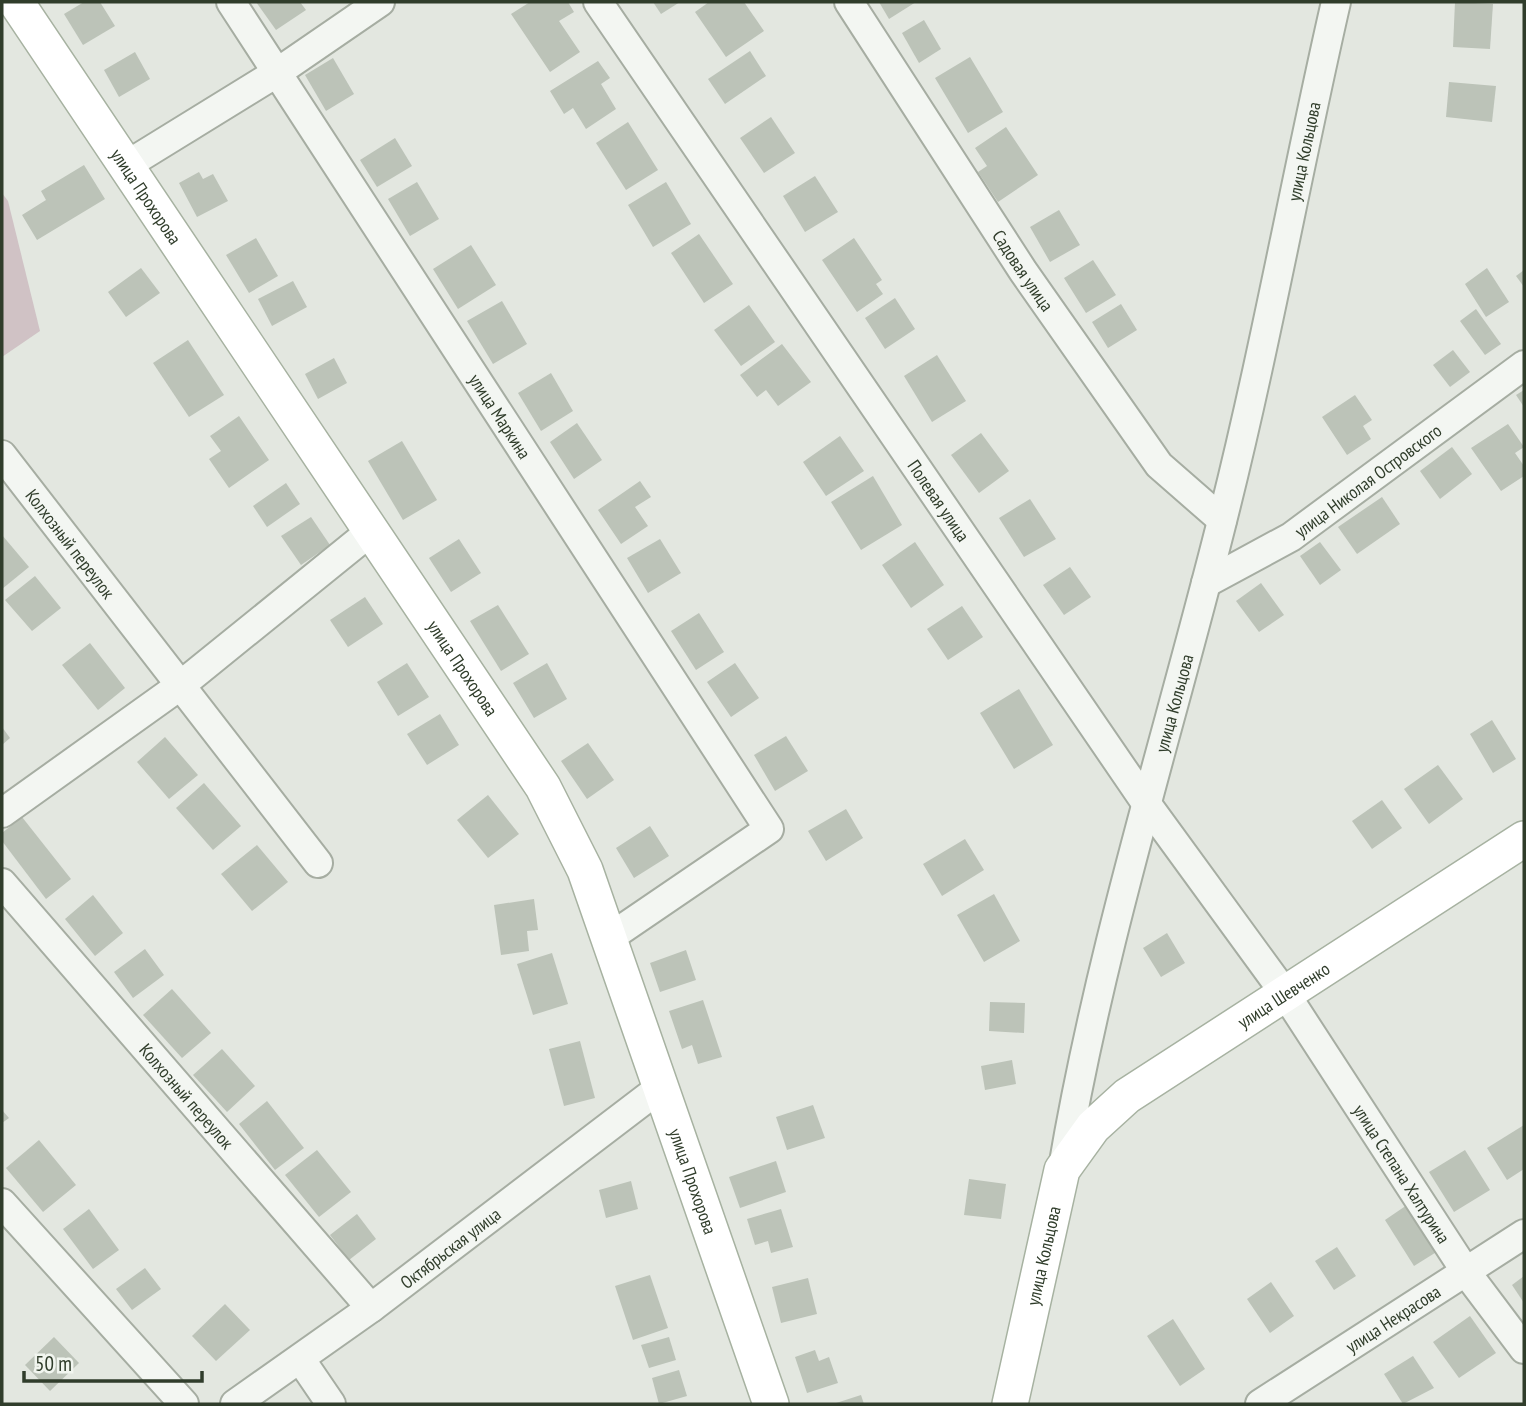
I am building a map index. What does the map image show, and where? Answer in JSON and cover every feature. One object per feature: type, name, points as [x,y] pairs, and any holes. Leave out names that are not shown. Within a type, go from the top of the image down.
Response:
[{"type":"main road","name":"улица Прохорова","points":[[16,2],[543,787],[585,870],[771,1404]]},
{"type":"main road","name":"улица Шевченко","points":[[1062,1170],[1093,1127],[1127,1096],[1524,839]]},
{"type":"main road","name":"улица Кольцова","points":[[1010,1404],[1062,1170]]},
{"type":"street","name":"улица Маркина","points":[[231,2],[769,829],[609,938]]},
{"type":"street","points":[[127,165],[278,72],[380,2]]},
{"type":"street","name":"Полевая улица","points":[[598,2],[1146,803],[1286,995]]},
{"type":"street","name":"Садовая улица","points":[[849,2],[1023,271],[1159,465],[1222,520]]},
{"type":"street","name":"улица Кольцова","points":[[1062,1170],[1080,1068],[1116,912],[1222,520],[1336,2]]},
{"type":"street","name":"улица Николая Островского","points":[[1206,583],[1291,537],[1524,365]]},
{"type":"street","name":"Колхозный переулок","points":[[2,455],[318,863]]},
{"type":"street","points":[[2,813],[181,685],[370,532]]},
{"type":"street","name":"Колхозный переулок","points":[[2,883],[371,1308]]},
{"type":"street","name":"улица Степана Халтурина","points":[[1286,995],[1466,1272],[1524,1349]]},
{"type":"street","name":"Октябрьская улица","points":[[235,1404],[301,1360],[371,1308],[661,1087]]},
{"type":"street","points":[[2,1203],[184,1404]]},
{"type":"street","name":"улица Некрасова","points":[[1260,1404],[1524,1234]]},
{"type":"street","points":[[301,1360],[331,1404]]},
{"type":"shaded area","points":[[2,193],[8,201],[40,331],[2,357]]},
{"type":"building","points":[[84,2],[100,2],[115,26],[83,45],[64,14]]},
{"type":"building","points":[[256,2],[300,2],[306,10],[276,30]]},
{"type":"building","points":[[530,2],[568,2],[574,12],[559,21],[580,52],[550,72],[511,14]]},
{"type":"building","points":[[653,2],[680,2],[661,14]]},
{"type":"building","points":[[709,2],[744,2],[764,31],[726,57],[695,12]]},
{"type":"building","points":[[879,2],[916,2],[889,19]]},
{"type":"building","points":[[1455,2],[1493,4],[1490,49],[1453,47]]},
{"type":"building","points":[[924,20],[941,49],[919,63],[902,33]]},
{"type":"building","points":[[750,51],[766,76],[725,104],[708,79]]},
{"type":"building","points":[[135,52],[150,79],[119,97],[104,70]]},
{"type":"building","points":[[970,57],[1003,112],[968,133],[935,78]]},
{"type":"building","points":[[333,58],[354,94],[326,111],[305,75]]},
{"type":"building","points":[[598,61],[610,78],[601,84],[616,109],[586,129],[573,108],[564,114],[550,91]]},
{"type":"building","points":[[1449,82],[1496,86],[1492,122],[1446,117]]},
{"type":"building","points":[[771,117],[795,153],[764,173],[740,138]]},
{"type":"building","points":[[628,122],[658,170],[626,190],[596,143]]},
{"type":"building","points":[[1006,127],[1038,175],[998,202],[978,172],[987,166],[975,148]]},
{"type":"building","points":[[395,138],[412,166],[377,187],[360,160]]},
{"type":"building","points":[[84,165],[105,199],[37,240],[22,215],[46,200],[41,191]]},
{"type":"building","points":[[199,172],[203,179],[213,174],[228,201],[197,217],[179,183]]},
{"type":"building","points":[[815,176],[838,212],[805,232],[783,196]]},
{"type":"building","points":[[417,182],[439,219],[410,236],[388,199]]},
{"type":"building","points":[[666,182],[691,224],[653,247],[628,205]]},
{"type":"building","points":[[1059,210],[1080,245],[1050,262],[1030,227]]},
{"type":"building","points":[[699,234],[733,284],[704,303],[671,253]]},
{"type":"building","points":[[256,238],[278,276],[249,293],[226,255]]},
{"type":"building","points":[[854,238],[882,280],[876,284],[883,294],[857,312],[822,260]]},
{"type":"building","points":[[471,245],[496,285],[458,309],[433,269]]},
{"type":"building","points":[[1093,260],[1116,295],[1086,313],[1064,278]]},
{"type":"building","points":[[141,268],[160,293],[126,317],[108,292]]},
{"type":"building","points":[[1487,268],[1509,302],[1486,317],[1465,284]]},
{"type":"building","points":[[1524,270],[1524,287],[1516,276]]},
{"type":"building","points":[[293,281],[307,307],[272,326],[258,299]]},
{"type":"building","points":[[895,298],[915,329],[885,349],[865,318]]},
{"type":"building","points":[[502,301],[527,344],[493,364],[467,321]]},
{"type":"building","points":[[1121,304],[1137,330],[1108,348],[1092,322]]},
{"type":"building","points":[[749,305],[775,342],[741,366],[714,330]]},
{"type":"building","points":[[1476,309],[1501,344],[1485,355],[1460,321]]},
{"type":"building","points":[[188,340],[224,395],[189,417],[153,363]]},
{"type":"building","points":[[782,344],[811,382],[778,406],[766,390],[757,397],[740,375]]},
{"type":"building","points":[[1453,350],[1470,372],[1450,387],[1433,365]]},
{"type":"building","points":[[937,355],[966,401],[932,422],[904,376]]},
{"type":"building","points":[[334,358],[347,383],[318,399],[305,374]]},
{"type":"building","points":[[551,373],[573,411],[541,431],[518,393]]},
{"type":"building","points":[[1524,390],[1524,407],[1516,395]]},
{"type":"building","points":[[1355,395],[1372,420],[1363,426],[1371,439],[1347,455],[1322,417]]},
{"type":"building","points":[[239,416],[269,460],[229,488],[209,459],[221,451],[210,436]]},
{"type":"building","points":[[577,423],[602,460],[574,479],[550,442]]},
{"type":"building","points":[[1508,424],[1524,447],[1515,453],[1524,466],[1524,476],[1501,491],[1471,448]]},
{"type":"building","points":[[981,433],[1009,471],[979,493],[951,455]]},
{"type":"building","points":[[840,436],[864,471],[826,496],[803,462]]},
{"type":"building","points":[[402,441],[437,500],[403,520],[368,461]]},
{"type":"building","points":[[1452,447],[1472,474],[1440,499],[1420,471]]},
{"type":"building","points":[[873,476],[902,525],[861,550],[831,502]]},
{"type":"building","points":[[640,481],[651,497],[635,507],[648,526],[621,544],[598,510]]},
{"type":"building","points":[[286,483],[300,504],[267,527],[253,506]]},
{"type":"building","points":[[1382,497],[1400,524],[1357,554],[1338,527]]},
{"type":"building","points":[[1030,499],[1056,539],[1024,557],[999,518]]},
{"type":"building","points":[[311,517],[330,545],[301,565],[281,536]]},
{"type":"building","points":[[2,535],[29,567],[2,589]]},
{"type":"building","points":[[459,539],[481,573],[451,592],[429,558]]},
{"type":"building","points":[[660,539],[681,573],[648,593],[627,558]]},
{"type":"building","points":[[915,542],[944,585],[911,608],[882,565]]},
{"type":"building","points":[[1320,542],[1341,570],[1320,585],[1300,556]]},
{"type":"building","points":[[1070,567],[1091,597],[1064,615],[1043,585]]},
{"type":"building","points":[[35,576],[61,608],[32,631],[5,600]]},
{"type":"building","points":[[1261,583],[1284,615],[1259,632],[1236,601]]},
{"type":"building","points":[[365,597],[383,624],[348,647],[330,620]]},
{"type":"building","points":[[498,605],[529,654],[501,671],[470,621]]},
{"type":"building","points":[[962,606],[983,637],[948,660],[927,629]]},
{"type":"building","points":[[699,613],[724,652],[696,670],[671,631]]},
{"type":"building","points":[[90,643],[125,688],[98,710],[62,665]]},
{"type":"building","points":[[407,663],[429,697],[398,716],[377,682]]},
{"type":"building","points":[[547,663],[567,699],[534,718],[513,683]]},
{"type":"building","points":[[735,663],[759,698],[731,717],[707,682]]},
{"type":"building","points":[[1019,689],[1053,745],[1014,769],[980,713]]},
{"type":"building","points":[[440,714],[459,745],[427,765],[407,734]]},
{"type":"building","points":[[1492,720],[1516,759],[1493,773],[1470,734]]},
{"type":"building","points":[[2,727],[10,738],[2,745]]},
{"type":"building","points":[[786,736],[808,771],[775,791],[754,755]]},
{"type":"building","points":[[165,737],[198,775],[169,799],[137,762]]},
{"type":"building","points":[[588,743],[614,780],[587,799],[561,761]]},
{"type":"building","points":[[1438,765],[1463,799],[1429,824],[1404,789]]},
{"type":"building","points":[[204,783],[241,826],[213,850],[176,808]]},
{"type":"building","points":[[488,795],[519,834],[488,858],[457,820]]},
{"type":"building","points":[[1382,800],[1402,828],[1372,849],[1352,821]]},
{"type":"building","points":[[846,809],[863,838],[826,861],[808,831]]},
{"type":"building","points":[[22,817],[71,879],[46,899],[2,841],[2,833]]},
{"type":"building","points":[[650,826],[669,856],[634,878],[616,848]]},
{"type":"building","points":[[965,839],[984,870],[942,896],[923,864]]},
{"type":"building","points":[[257,845],[288,882],[252,911],[221,874]]},
{"type":"building","points":[[994,894],[1020,941],[984,962],[957,915]]},
{"type":"building","points":[[93,895],[123,933],[95,956],[65,919]]},
{"type":"building","points":[[534,899],[538,930],[527,931],[529,951],[501,955],[494,905]]},
{"type":"building","points":[[1167,933],[1185,963],[1161,977],[1143,948]]},
{"type":"building","points":[[145,949],[164,975],[133,998],[114,972]]},
{"type":"building","points":[[686,950],[696,980],[660,992],[650,963]]},
{"type":"building","points":[[552,953],[568,1004],[533,1015],[517,964]]},
{"type":"building","points":[[172,989],[211,1033],[182,1058],[143,1015]]},
{"type":"building","points":[[703,1000],[722,1057],[698,1064],[692,1045],[682,1049],[669,1011]]},
{"type":"building","points":[[990,1002],[1025,1003],[1024,1033],[989,1031]]},
{"type":"building","points":[[580,1041],[595,1098],[564,1106],[549,1049]]},
{"type":"building","points":[[222,1049],[255,1086],[227,1112],[193,1075]]},
{"type":"building","points":[[1012,1060],[1016,1084],[985,1090],[981,1066]]},
{"type":"building","points":[[267,1101],[304,1148],[275,1170],[239,1124]]},
{"type":"building","points":[[813,1105],[825,1138],[787,1150],[776,1117]]},
{"type":"building","points":[[2,1110],[9,1118],[2,1123]]},
{"type":"building","points":[[1524,1125],[1524,1169],[1507,1180],[1487,1148]]},
{"type":"building","points":[[39,1140],[76,1185],[43,1212],[6,1168]]},
{"type":"building","points":[[317,1150],[351,1192],[319,1217],[285,1175]]},
{"type":"building","points":[[1465,1150],[1490,1190],[1454,1212],[1429,1172]]},
{"type":"building","points":[[776,1161],[786,1192],[740,1208],[729,1177]]},
{"type":"building","points":[[969,1179],[1006,1184],[1001,1219],[964,1215]]},
{"type":"building","points":[[631,1181],[638,1209],[606,1218],[599,1190]]},
{"type":"building","points":[[1407,1205],[1438,1251],[1414,1266],[1385,1220]]},
{"type":"building","points":[[89,1209],[119,1250],[93,1269],[63,1229]]},
{"type":"building","points":[[781,1209],[793,1247],[771,1253],[768,1241],[755,1245],[747,1219]]},
{"type":"building","points":[[357,1214],[376,1239],[349,1260],[330,1235]]},
{"type":"building","points":[[1337,1247],[1356,1276],[1334,1290],[1315,1261]]},
{"type":"building","points":[[145,1268],[161,1289],[132,1310],[116,1289]]},
{"type":"building","points":[[650,1275],[668,1328],[633,1340],[615,1286]]},
{"type":"building","points":[[1524,1276],[1524,1303],[1512,1285]]},
{"type":"building","points":[[808,1278],[817,1314],[781,1323],[772,1287]]},
{"type":"building","points":[[1271,1282],[1294,1316],[1270,1333],[1247,1299]]},
{"type":"building","points":[[225,1304],[250,1330],[216,1361],[192,1336]]},
{"type":"building","points":[[1470,1316],[1496,1353],[1459,1378],[1433,1342]]},
{"type":"building","points":[[1173,1319],[1205,1369],[1180,1386],[1147,1336]]},
{"type":"building","points":[[54,1337],[79,1363],[50,1391],[25,1365]]},
{"type":"building","points":[[669,1337],[676,1360],[649,1368],[641,1345]]},
{"type":"building","points":[[815,1350],[819,1361],[829,1357],[838,1383],[807,1393],[795,1357]]},
{"type":"building","points":[[1413,1356],[1434,1388],[1403,1404],[1384,1374]]},
{"type":"building","points":[[679,1370],[687,1396],[659,1404],[652,1378]]},
{"type":"building","points":[[861,1395],[864,1404],[833,1404]]}]
